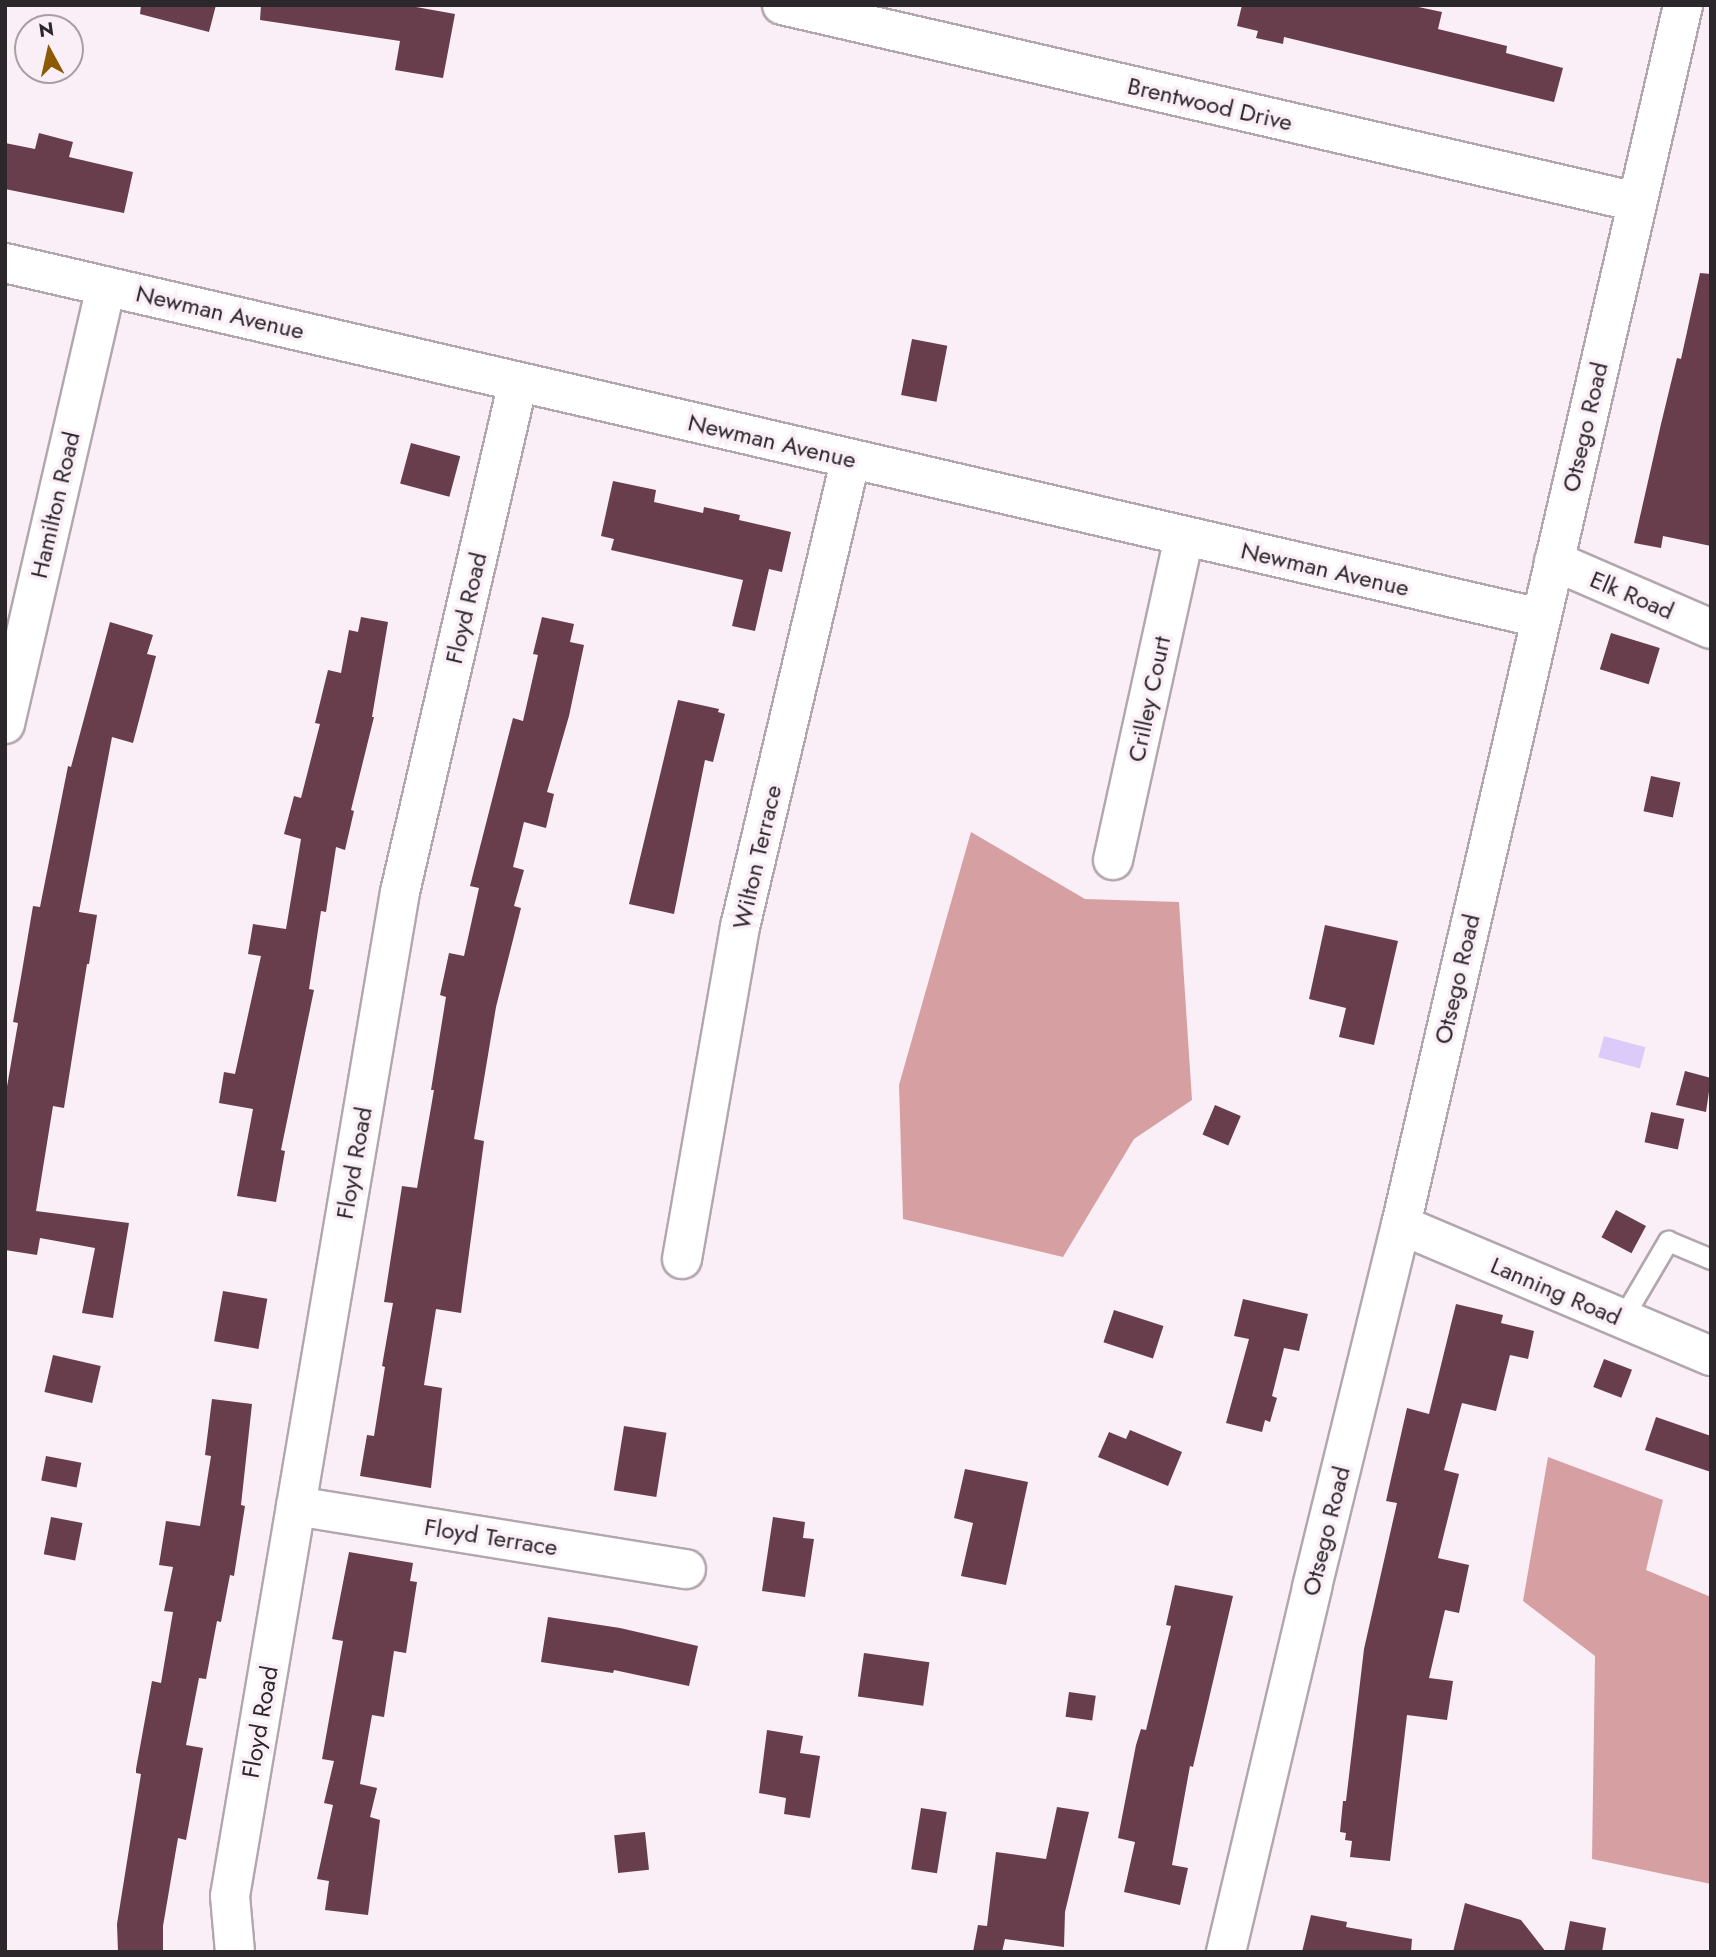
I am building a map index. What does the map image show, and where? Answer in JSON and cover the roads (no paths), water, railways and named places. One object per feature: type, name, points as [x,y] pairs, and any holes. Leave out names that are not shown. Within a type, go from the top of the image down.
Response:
[{"type":"street","name":"Brentwood Drive","points":[[782,5],[1637,202]]},
{"type":"street","name":"Otsego Road","points":[[1227,1952],[1312,1587],[1401,1225],[1683,5]]},
{"type":"street","name":"Newman Avenue","points":[[5,263],[1540,618]]},
{"type":"street","name":"Hamilton Road","points":[[5,724],[106,286]]},
{"type":"street","name":"Floyd Road","points":[[235,1952],[230,1896],[400,892],[518,382]]},
{"type":"street","name":"Wilton Terrace","points":[[682,1259],[740,927],[851,459]]},
{"type":"street","name":"Crilley Court","points":[[1113,860],[1184,537]]},
{"type":"street","name":"Elk Road","points":[[1554,561],[1711,629]]},
{"type":"street","name":"Lanning Road","points":[[1401,1225],[1711,1356]]},
{"type":"street","name":"Floyd Terrace","points":[[296,1506],[686,1569]]},
{"type":"lane","points":[[1622,1319],[1668,1241],[1711,1259]]}]
